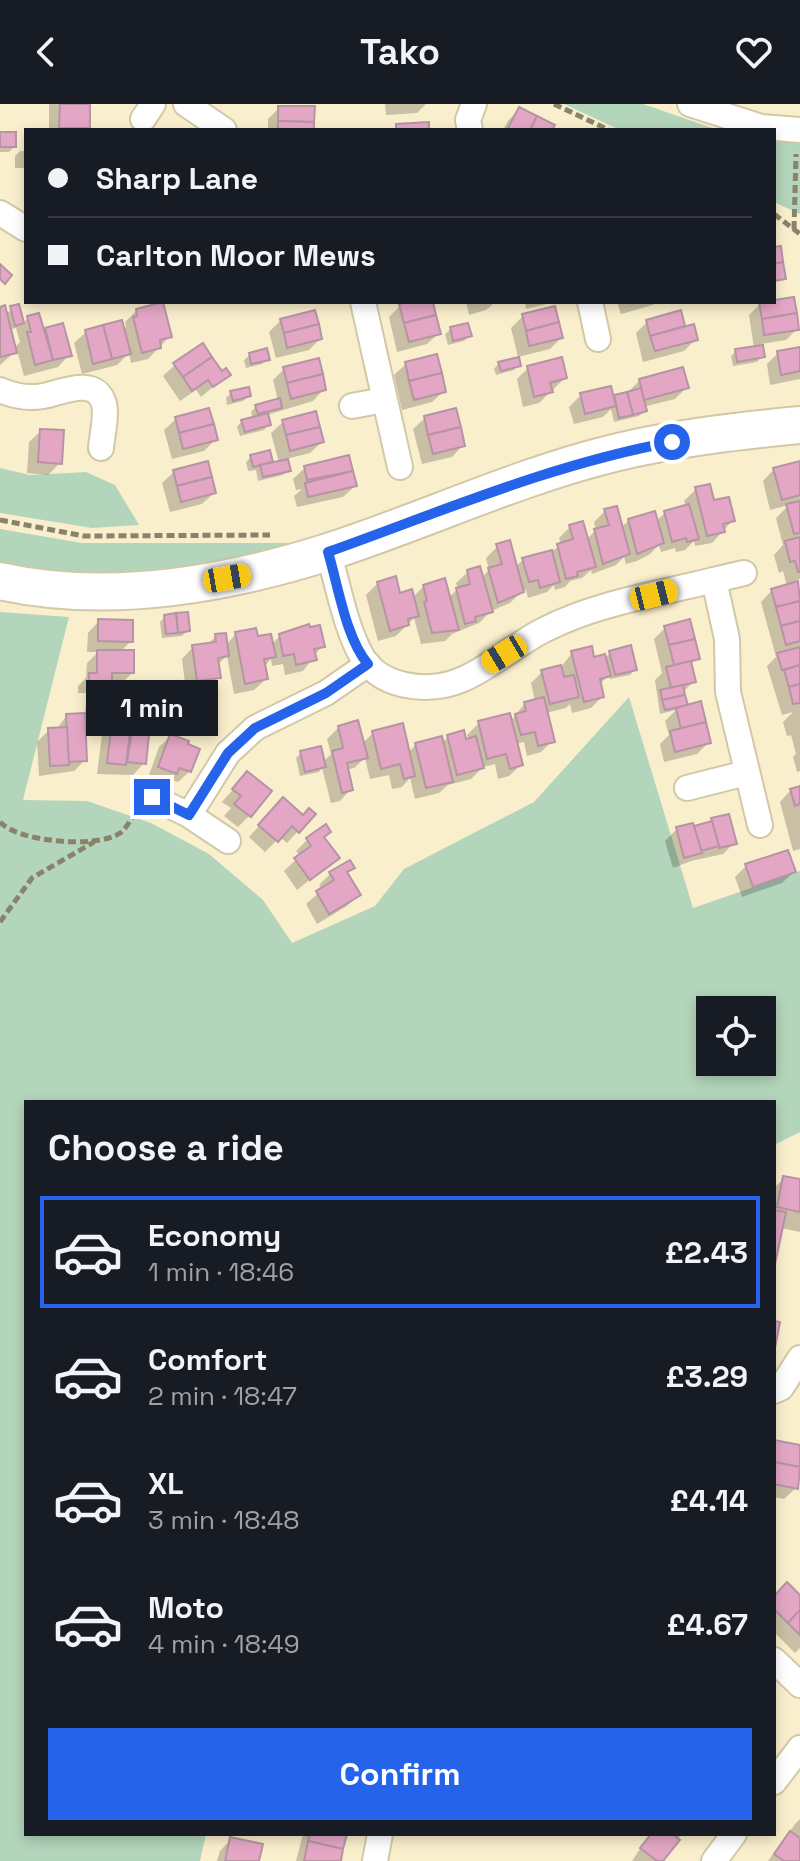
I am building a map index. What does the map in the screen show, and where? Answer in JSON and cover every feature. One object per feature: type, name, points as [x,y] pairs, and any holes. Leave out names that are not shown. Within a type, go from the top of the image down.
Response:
[{"type":"street","points":[[186,104],[221,128]]},
{"type":"street","points":[[470,128],[468,120],[474,104]]},
{"type":"street","points":[[690,104],[761,127],[773,128]]},
{"type":"street","points":[[776,128],[798,130]]},
{"type":"street","points":[[0,213],[24,228]]},
{"type":"street","points":[[363,304],[400,467]]},
{"type":"street","points":[[590,304],[598,339]]},
{"type":"street","points":[[0,390],[16,397],[42,396],[76,386],[96,392],[104,404],[101,448]]},
{"type":"street","points":[[352,406],[384,400]]},
{"type":"street","points":[[0,581],[83,591],[168,588],[257,573],[328,552],[507,486],[614,453],[730,432],[800,425]]},
{"type":"street","points":[[328,552],[360,654],[385,676],[410,688],[436,688],[462,680],[545,629],[594,610],[744,573]]},
{"type":"street","points":[[714,580],[727,639],[728,692],[760,825]]},
{"type":"street","points":[[189,815],[228,753],[255,728],[326,693],[368,664]]},
{"type":"street","points":[[687,788],[746,773]]},
{"type":"street","points":[[152,797],[189,815],[228,841]]},
{"type":"street","points":[[776,1390],[781,1388],[800,1358]]},
{"type":"street","points":[[776,1662],[800,1685]]},
{"type":"street","points":[[776,1779],[800,1748]]},
{"type":"street","points":[[375,1861],[380,1836]]},
{"type":"street","points":[[714,1861],[733,1836]]},
{"type":"path","points":[[554,104],[605,128]]},
{"type":"path","points":[[797,232],[798,130]]},
{"type":"path","points":[[776,216],[797,232]]},
{"type":"path","points":[[0,520],[84,536],[280,535]]},
{"type":"path","points":[[0,922],[32,878],[95,842],[120,833],[152,797]]},
{"type":"path","points":[[0,822],[6,829],[44,840],[95,842]]},
{"type":"green space","points":[[564,104],[643,104],[712,128],[616,128]]},
{"type":"green space","points":[[776,142],[800,142],[800,214],[776,203]]},
{"type":"green space","points":[[0,468],[30,475],[86,472],[115,485],[139,525],[92,528],[0,513]]},
{"type":"green space","points":[[0,529],[82,543],[306,543],[266,556],[130,576],[43,572],[0,565]]},
{"type":"green space","points":[[0,612],[69,617],[23,800],[87,801],[151,823],[209,854],[263,900],[292,943],[375,906],[404,869],[534,802],[629,697],[693,908],[800,871],[800,1132],[776,1144],[776,1100],[24,1100],[24,1836],[206,1836],[200,1861],[0,1861]]},
{"type":"building","points":[[60,104],[90,104],[90,128],[59,128]]},
{"type":"building","points":[[278,106],[315,106],[314,122],[278,121]]},
{"type":"building","points":[[519,107],[537,116],[531,128],[508,128]]},
{"type":"building","points":[[537,116],[555,125],[553,128],[531,128]]},
{"type":"building","points":[[278,121],[314,122],[314,128],[278,128]]},
{"type":"building","points":[[429,122],[429,128],[396,128],[396,124]]},
{"type":"building","points":[[0,132],[16,132],[16,147],[0,147]]},
{"type":"building","points":[[781,246],[783,262],[776,264],[776,247]]},
{"type":"building","points":[[783,262],[786,279],[776,281],[776,264]]},
{"type":"building","points":[[0,264],[12,275],[5,284],[0,279]]},
{"type":"building","points":[[794,297],[797,313],[762,319],[759,304],[776,304],[776,300]]},
{"type":"building","points":[[19,304],[24,323],[15,326],[10,306]]},
{"type":"building","points":[[164,304],[172,337],[160,340],[161,348],[142,353],[133,317],[137,316],[136,309]]},
{"type":"building","points":[[399,304],[433,304],[436,315],[404,323]]},
{"type":"building","points":[[5,305],[17,353],[0,357],[0,307]]},
{"type":"building","points":[[555,306],[559,322],[526,331],[522,314]]},
{"type":"building","points":[[315,310],[319,324],[284,333],[280,319]]},
{"type":"building","points":[[681,310],[685,326],[650,336],[646,320]]},
{"type":"building","points":[[39,313],[53,360],[35,365],[27,332],[31,332],[27,316]]},
{"type":"building","points":[[797,313],[799,330],[764,335],[762,319]]},
{"type":"building","points":[[436,315],[441,334],[409,342],[404,323]]},
{"type":"building","points":[[122,320],[131,354],[112,359],[103,325]]},
{"type":"building","points":[[559,322],[563,338],[529,346],[526,331]]},
{"type":"building","points":[[63,323],[72,356],[53,360],[45,328]]},
{"type":"building","points":[[468,323],[472,336],[453,341],[450,327]]},
{"type":"building","points":[[319,324],[322,339],[287,348],[284,333]]},
{"type":"building","points":[[694,324],[698,340],[655,351],[650,336]]},
{"type":"building","points":[[103,325],[112,359],[93,364],[85,330]]},
{"type":"building","points":[[203,343],[212,357],[183,377],[173,363]]},
{"type":"building","points":[[763,345],[765,357],[737,362],[735,349]]},
{"type":"building","points":[[800,347],[800,371],[781,375],[777,351]]},
{"type":"building","points":[[267,348],[270,360],[251,364],[249,353]]},
{"type":"building","points":[[437,354],[442,373],[409,381],[405,362]]},
{"type":"building","points":[[212,357],[222,371],[226,368],[231,375],[213,387],[208,380],[192,391],[183,377]]},
{"type":"building","points":[[519,357],[521,366],[501,371],[498,362]]},
{"type":"building","points":[[562,357],[567,378],[550,383],[553,392],[534,397],[527,366]]},
{"type":"building","points":[[319,358],[323,374],[287,383],[283,367]]},
{"type":"building","points":[[683,367],[689,388],[644,400],[639,379]]},
{"type":"building","points":[[442,373],[446,392],[414,400],[409,381]]},
{"type":"building","points":[[323,374],[326,390],[291,399],[287,383]]},
{"type":"building","points":[[611,386],[616,406],[585,414],[580,393]]},
{"type":"building","points":[[249,387],[251,396],[233,401],[230,391]]},
{"type":"building","points":[[641,388],[647,411],[633,415],[627,392]]},
{"type":"building","points":[[627,392],[633,415],[619,418],[614,395]]},
{"type":"building","points":[[280,398],[282,408],[258,414],[255,405]]},
{"type":"building","points":[[209,408],[214,424],[179,433],[175,417]]},
{"type":"building","points":[[456,408],[461,427],[428,435],[424,416]]},
{"type":"building","points":[[316,411],[320,427],[286,435],[282,420]]},
{"type":"building","points":[[268,413],[271,425],[245,432],[241,420]]},
{"type":"building","points":[[214,424],[218,440],[183,449],[179,433]]},
{"type":"building","points":[[320,427],[324,442],[290,451],[286,435]]},
{"type":"building","points":[[461,427],[465,446],[433,454],[428,435]]},
{"type":"building","points":[[40,429],[64,430],[62,464],[38,462]]},
{"type":"building","points":[[270,450],[273,462],[253,467],[250,455]]},
{"type":"building","points":[[349,455],[353,471],[307,480],[304,466]]},
{"type":"building","points":[[288,459],[291,471],[263,477],[260,465]]},
{"type":"building","points":[[208,461],[212,477],[177,486],[173,470]]},
{"type":"building","points":[[800,461],[800,495],[782,500],[773,468]]},
{"type":"building","points":[[353,471],[357,486],[308,497],[305,483]]},
{"type":"building","points":[[212,477],[216,493],[181,502],[177,486]]},
{"type":"building","points":[[710,484],[714,500],[729,497],[735,521],[723,524],[725,532],[707,536],[695,487]]},
{"type":"building","points":[[800,501],[800,533],[794,534],[786,504]]},
{"type":"building","points":[[689,504],[699,539],[687,542],[686,538],[672,542],[664,511]]},
{"type":"building","points":[[617,506],[630,554],[603,564],[594,529],[609,525],[604,509]]},
{"type":"building","points":[[655,511],[664,543],[637,554],[628,519]]},
{"type":"building","points":[[583,521],[596,567],[577,572],[578,576],[566,579],[557,544],[573,539],[569,525]]},
{"type":"building","points":[[800,537],[798,572],[795,561],[790,562],[785,541]]},
{"type":"building","points":[[510,540],[524,592],[498,603],[488,568],[502,564],[496,544]]},
{"type":"building","points":[[552,550],[560,582],[540,588],[538,580],[529,582],[522,558]]},
{"type":"building","points":[[480,566],[493,612],[475,617],[476,621],[465,624],[456,588],[470,584],[467,570]]},
{"type":"building","points":[[396,576],[400,593],[412,589],[419,616],[408,619],[409,625],[390,631],[377,582]]},
{"type":"building","points":[[445,578],[459,630],[432,633],[423,585]]},
{"type":"building","points":[[798,581],[800,601],[776,607],[771,589]]},
{"type":"building","points":[[800,601],[800,621],[781,626],[776,607]]},
{"type":"building","points":[[188,612],[190,631],[178,633],[176,613]]},
{"type":"building","points":[[176,613],[178,633],[166,634],[164,615]]},
{"type":"building","points":[[98,619],[133,620],[133,642],[98,641]]},
{"type":"building","points":[[690,619],[695,639],[669,645],[664,626]]},
{"type":"building","points":[[800,621],[800,641],[786,645],[781,626]]},
{"type":"building","points":[[309,624],[310,627],[320,625],[325,647],[314,649],[317,660],[296,665],[294,654],[283,656],[279,634]]},
{"type":"building","points":[[256,628],[258,636],[271,634],[276,657],[264,659],[268,679],[245,684],[235,632]]},
{"type":"building","points":[[226,633],[229,656],[218,658],[221,678],[197,681],[192,645],[216,642],[215,634]]},
{"type":"building","points":[[695,639],[700,659],[674,665],[669,645]]},
{"type":"building","points":[[631,645],[637,670],[615,675],[609,651]]},
{"type":"building","points":[[592,646],[594,657],[605,654],[611,676],[600,679],[604,697],[584,702],[571,651]]},
{"type":"building","points":[[800,647],[800,665],[782,670],[777,653]]},
{"type":"building","points":[[97,650],[134,650],[134,673],[112,673],[112,683],[89,682],[89,673],[97,673]]},
{"type":"building","points":[[691,661],[696,682],[671,688],[666,667]]},
{"type":"building","points":[[561,665],[564,677],[574,675],[579,697],[550,704],[541,670]]},
{"type":"building","points":[[800,665],[800,684],[789,687],[784,670]]},
{"type":"building","points":[[800,684],[800,703],[793,704],[789,687]]},
{"type":"building","points":[[683,685],[685,695],[662,700],[660,690]]},
{"type":"building","points":[[91,692],[103,694],[101,716],[89,715]]},
{"type":"building","points":[[103,694],[114,694],[112,717],[101,716]]},
{"type":"building","points":[[173,694],[195,701],[190,717],[167,710]]},
{"type":"building","points":[[685,695],[688,705],[665,710],[662,700]]},
{"type":"building","points":[[544,697],[555,742],[538,746],[535,732],[521,735],[515,714],[526,711],[524,702]]},
{"type":"building","points":[[701,701],[706,722],[681,729],[676,708]]},
{"type":"building","points":[[85,713],[87,761],[68,762],[66,714]]},
{"type":"building","points":[[113,713],[132,715],[126,765],[107,763]]},
{"type":"building","points":[[135,713],[151,715],[146,764],[127,762]]},
{"type":"building","points":[[510,713],[523,765],[510,769],[506,754],[487,759],[478,721]]},
{"type":"building","points":[[358,720],[368,758],[347,763],[353,790],[342,793],[332,751],[343,748],[338,726]]},
{"type":"building","points":[[706,722],[711,743],[675,752],[670,731]]},
{"type":"building","points":[[403,723],[415,776],[404,779],[400,764],[381,769],[372,731]]},
{"type":"building","points":[[67,727],[69,765],[50,766],[48,728]]},
{"type":"building","points":[[464,730],[466,739],[476,736],[484,768],[457,775],[447,735]]},
{"type":"building","points":[[170,734],[200,749],[191,772],[179,768],[177,774],[158,767]]},
{"type":"building","points":[[442,736],[453,782],[426,788],[415,743]]},
{"type":"building","points":[[321,746],[326,767],[305,772],[300,751]]},
{"type":"building","points":[[247,771],[272,791],[251,817],[234,804],[241,796],[232,789]]},
{"type":"building","points":[[800,786],[800,804],[795,806],[790,789]]},
{"type":"building","points":[[283,797],[303,815],[309,808],[316,814],[299,833],[292,826],[278,842],[258,825]]},
{"type":"building","points":[[729,814],[737,844],[719,848],[711,818]]},
{"type":"building","points":[[712,821],[719,846],[701,851],[694,826]]},
{"type":"building","points":[[693,823],[702,853],[684,858],[676,827]]},
{"type":"building","points":[[326,824],[331,832],[324,837],[340,858],[310,880],[294,858],[311,846],[306,838]]},
{"type":"building","points":[[788,850],[796,872],[753,887],[745,864]]},
{"type":"building","points":[[350,860],[355,868],[347,872],[361,895],[329,914],[316,891],[334,880],[329,872]]},
{"type":"building","points":[[783,1176],[800,1179],[800,1212],[777,1207]]},
{"type":"building","points":[[776,1210],[786,1212],[776,1260]]},
{"type":"building","points":[[776,1321],[780,1322],[776,1343]]},
{"type":"building","points":[[776,1440],[800,1445],[800,1467],[776,1462]]},
{"type":"building","points":[[776,1462],[800,1467],[798,1489],[776,1484]]},
{"type":"building","points":[[787,1582],[800,1595],[800,1610],[788,1623],[776,1611],[776,1594]]},
{"type":"building","points":[[800,1610],[800,1635],[788,1623]]},
{"type":"building","points":[[790,1831],[800,1838],[800,1861],[784,1861],[774,1854]]},
{"type":"building","points":[[309,1836],[346,1836],[343,1849],[308,1841]]},
{"type":"building","points":[[649,1836],[675,1836],[680,1840],[663,1861],[657,1861],[640,1848]]},
{"type":"building","points":[[230,1837],[263,1844],[259,1861],[225,1861]]},
{"type":"building","points":[[308,1841],[343,1849],[341,1861],[304,1861]]},
{"type":"route","points":[[152,797],[189,815],[228,753],[255,728],[326,693],[368,664],[354,639],[328,552],[507,486],[614,453],[672,442]]}]
